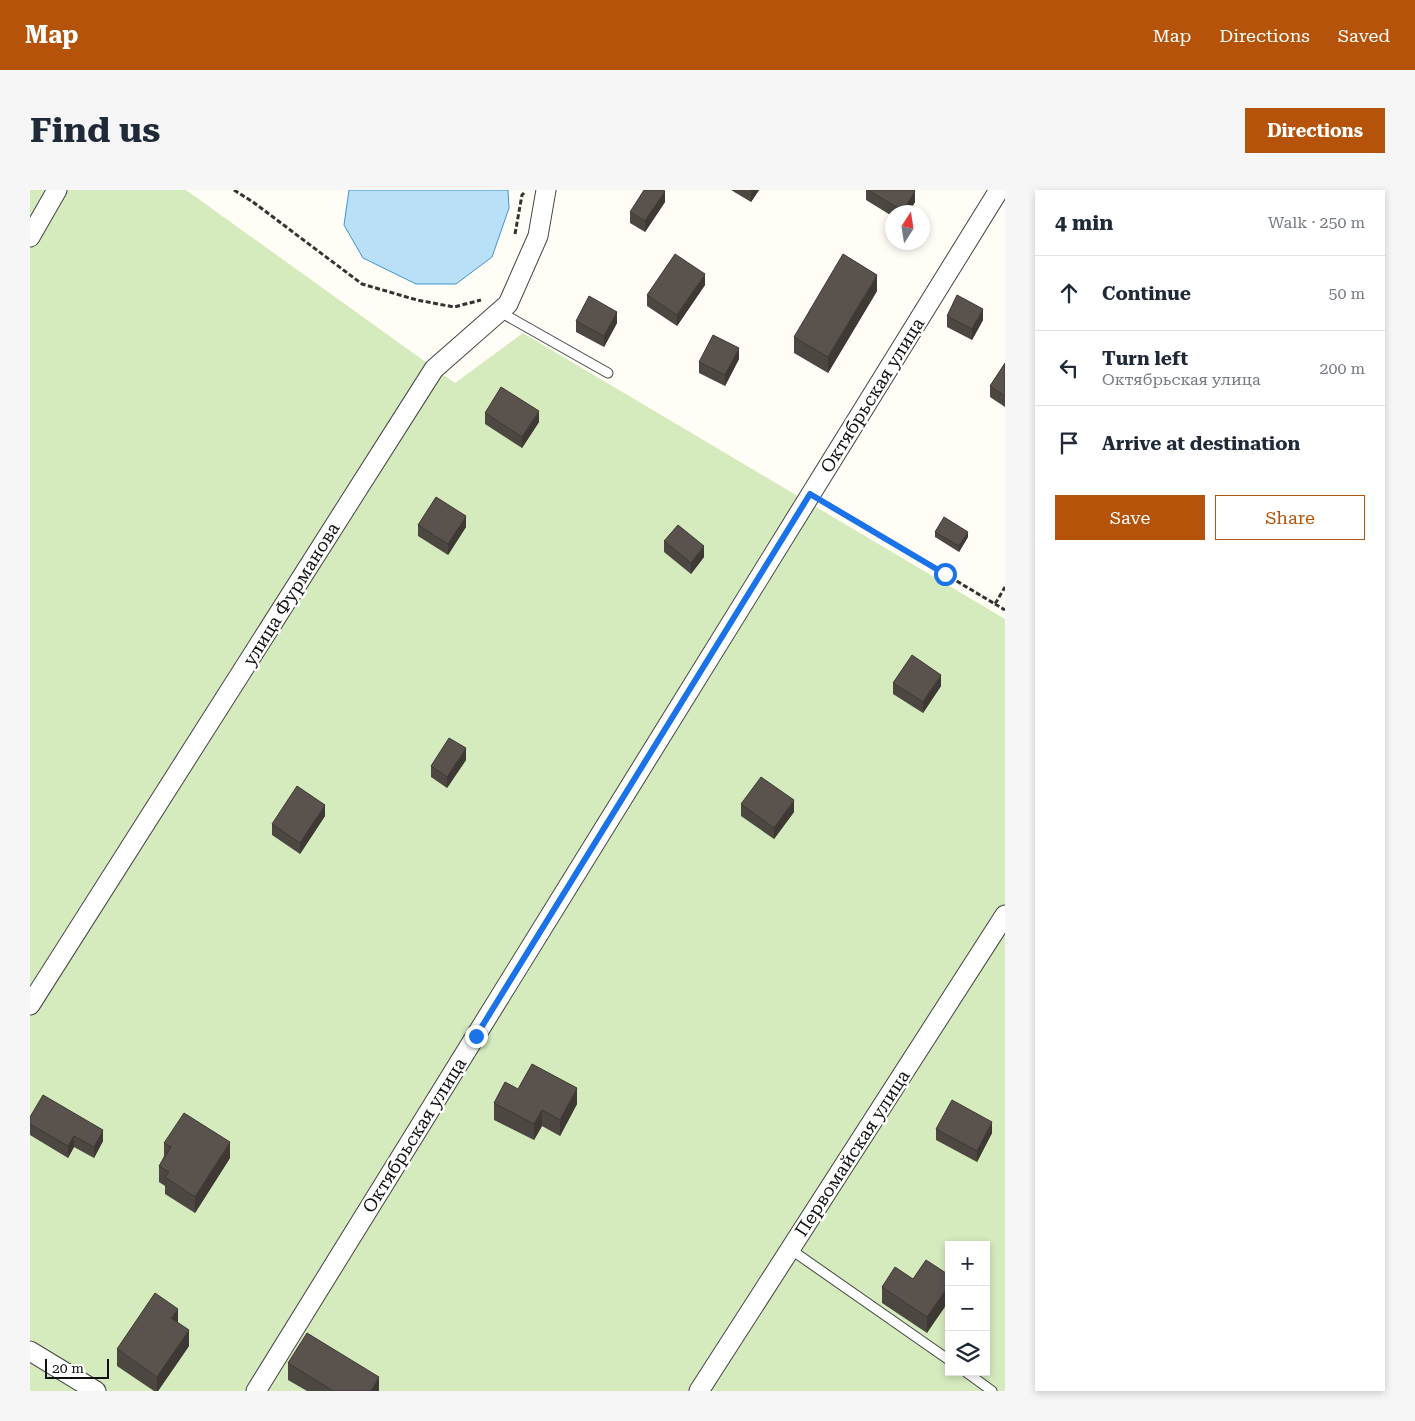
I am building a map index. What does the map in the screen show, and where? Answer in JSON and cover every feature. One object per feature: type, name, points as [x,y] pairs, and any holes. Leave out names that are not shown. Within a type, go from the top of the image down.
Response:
[{"type":"street","points":[[30,237],[57,190]]},
{"type":"street","name":"улица Фурманова","points":[[30,1005],[434,369],[508,304],[538,236],[546,190]]},
{"type":"street","name":"Октябрьская улица","points":[[256,1391],[999,190]]},
{"type":"street","name":"Первомайская улица","points":[[699,1391],[1005,915]]},
{"type":"street","points":[[30,1351],[96,1391]]},
{"type":"lane","points":[[500,312],[608,374]]},
{"type":"lane","points":[[790,1249],[945,1357]]},
{"type":"lane","points":[[971,1376],[992,1391]]},
{"type":"path","points":[[234,190],[362,284],[417,300],[454,307],[485,299]]},
{"type":"path","points":[[513,241],[522,195],[526,190]]},
{"type":"path","points":[[810,494],[1005,610]]},
{"type":"path","points":[[995,604],[1005,587]]},
{"type":"green space","points":[[30,190],[186,190],[455,383],[523,333],[1005,619],[1005,1391],[30,1391]]},
{"type":"water","points":[[349,190],[508,190],[509,208],[492,257],[456,284],[416,284],[363,258],[344,225]]},
{"type":"building","points":[[644,190],[665,191],[645,221],[630,212]]},
{"type":"building","points":[[868,190],[915,191],[907,205],[893,205]]},
{"type":"building","points":[[675,254],[705,274],[677,315],[647,295]]},
{"type":"building","points":[[843,254],[877,275],[828,357],[794,337]]},
{"type":"building","points":[[957,295],[983,309],[972,329],[947,316]]},
{"type":"building","points":[[589,296],[617,312],[604,336],[576,321]]},
{"type":"building","points":[[713,335],[739,348],[725,375],[699,362]]},
{"type":"building","points":[[1005,363],[1005,396],[990,386]]},
{"type":"building","points":[[501,387],[539,411],[522,437],[485,413]]},
{"type":"building","points":[[436,497],[466,516],[448,544],[418,525]]},
{"type":"building","points":[[944,517],[968,532],[959,546],[935,532]]},
{"type":"building","points":[[678,525],[704,546],[691,563],[664,541]]},
{"type":"building","points":[[912,655],[941,675],[923,702],[893,683]]},
{"type":"building","points":[[449,738],[466,748],[447,777],[431,766]]},
{"type":"building","points":[[761,777],[794,800],[774,828],[741,804]]},
{"type":"building","points":[[297,786],[325,805],[300,843],[272,824]]},
{"type":"building","points":[[532,1064],[577,1088],[560,1120],[542,1110],[534,1124],[494,1103],[505,1082],[518,1089]]},
{"type":"building","points":[[43,1095],[103,1130],[94,1147],[74,1136],[68,1146],[30,1124],[30,1117]]},
{"type":"building","points":[[952,1100],[992,1122],[977,1151],[936,1129]]},
{"type":"building","points":[[184,1113],[230,1142],[195,1197],[165,1177],[169,1172],[159,1166],[171,1147],[164,1143]]},
{"type":"building","points":[[926,1260],[945,1272],[945,1291],[927,1317],[882,1287],[895,1267],[913,1279]]},
{"type":"building","points":[[155,1293],[178,1309],[171,1318],[189,1330],[157,1377],[117,1349]]},
{"type":"building","points":[[307,1333],[379,1377],[371,1391],[333,1391],[288,1363]]},
{"type":"route","points":[[476,1036],[810,494],[945,574]]}]
